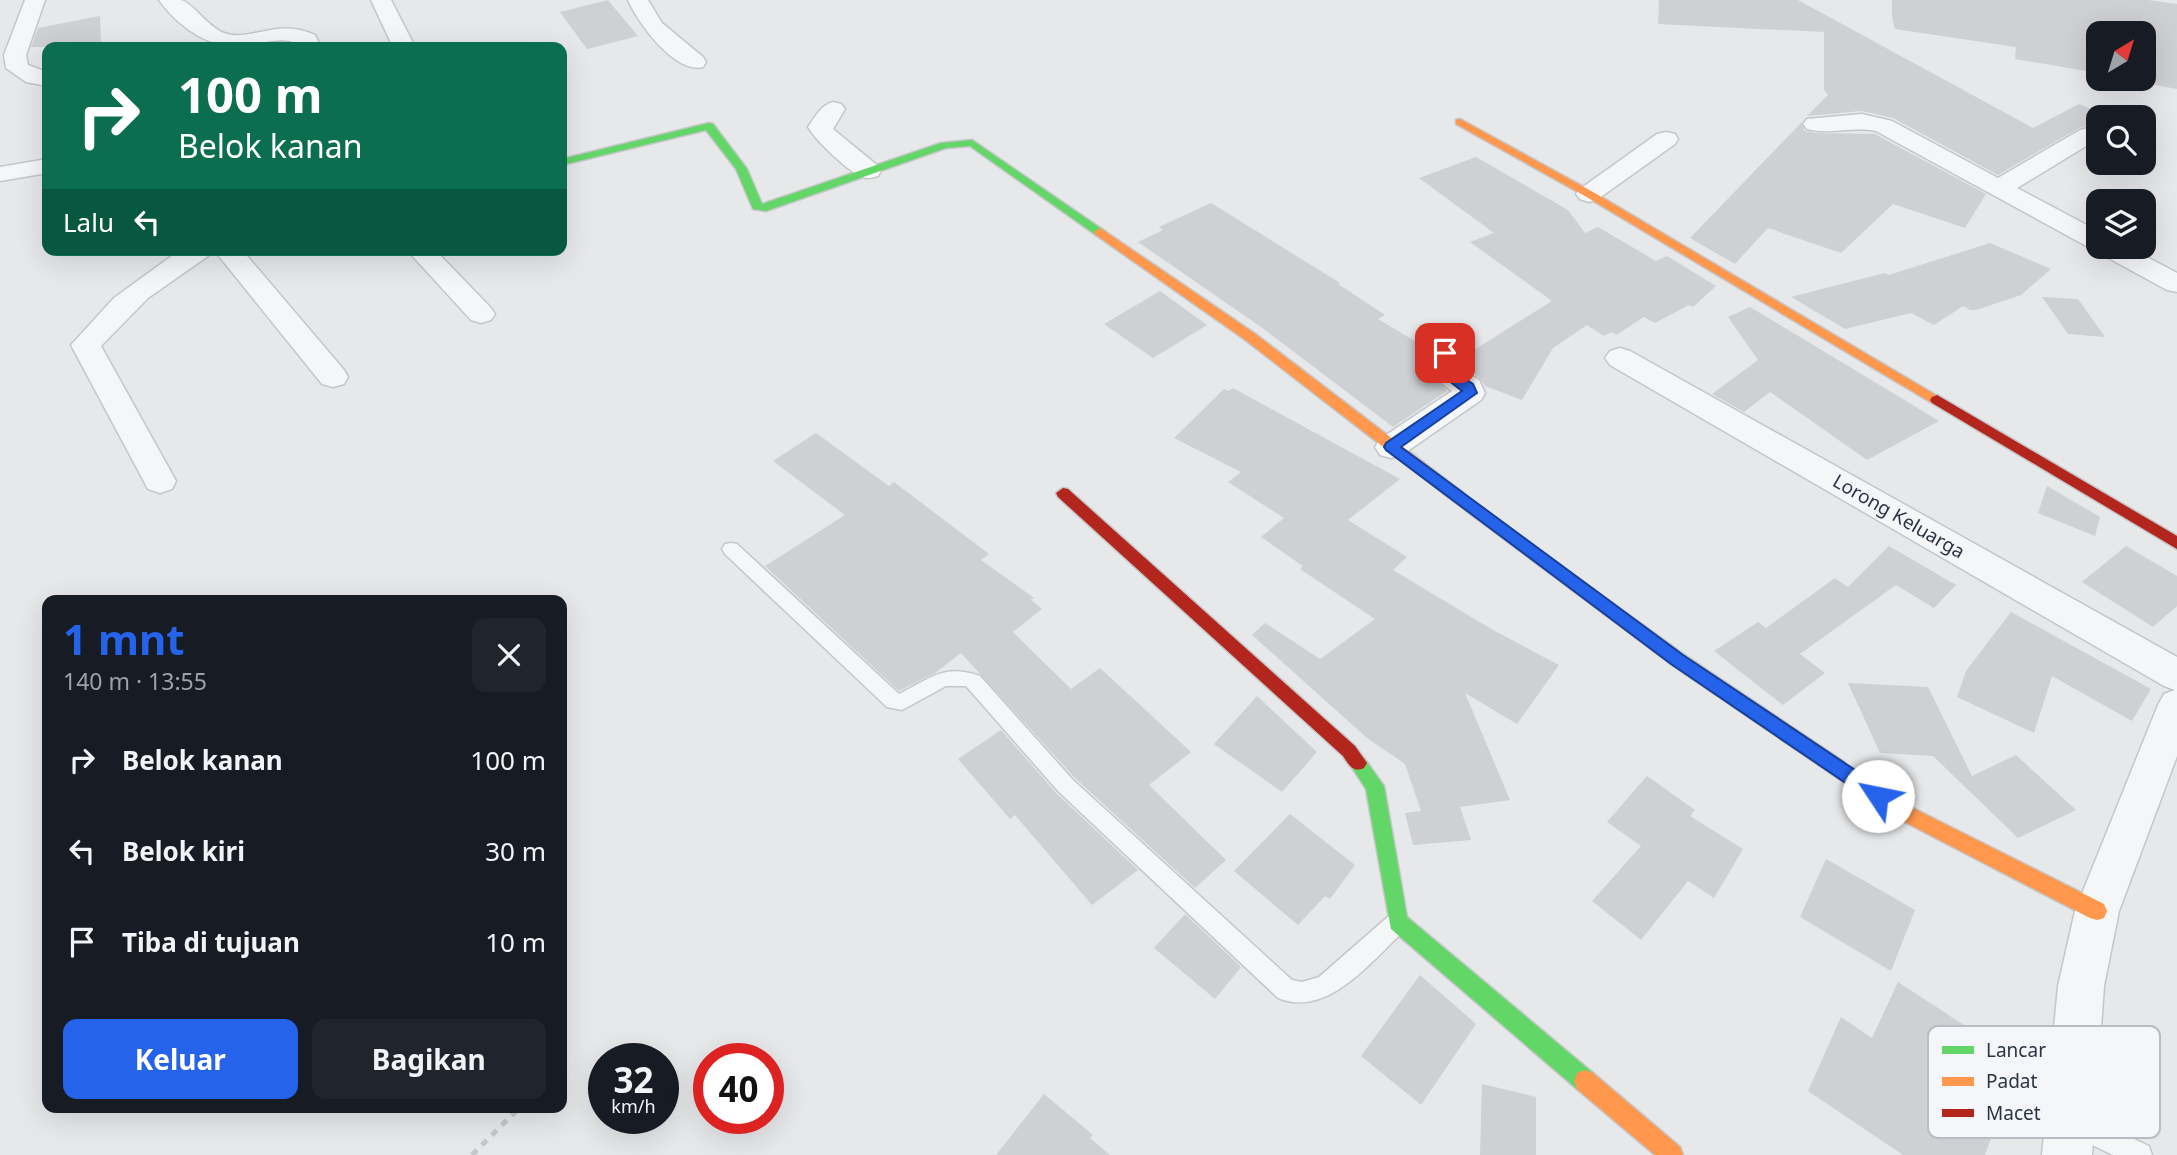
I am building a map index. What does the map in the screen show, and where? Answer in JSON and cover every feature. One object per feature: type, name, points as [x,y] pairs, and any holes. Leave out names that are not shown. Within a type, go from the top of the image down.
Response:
[{"type":"street","points":[[35,0],[15,54],[17,68],[42,78]]},
{"type":"street","points":[[169,0],[217,39],[235,41],[294,34],[308,42]]},
{"type":"street","points":[[381,0],[402,42]]},
{"type":"street","points":[[638,0],[646,18],[658,33],[695,62]]},
{"type":"street","points":[[833,109],[820,127],[821,131],[869,171]]},
{"type":"street","points":[[1815,124],[1862,121],[1884,126],[2086,236]]},
{"type":"street","points":[[1460,122],[1589,194],[2177,542]]},
{"type":"street","points":[[567,161],[704,125],[714,129],[741,169],[759,207],[771,206],[945,145],[972,144],[1249,336],[1391,447],[1677,659],[1901,811],[2097,911]]},
{"type":"street","points":[[1998,188],[2086,136]]},
{"type":"street","points":[[1589,194],[1666,139]]},
{"type":"street","points":[[0,174],[42,167]]},
{"type":"street","points":[[0,197],[42,191]]},
{"type":"street","points":[[160,481],[86,345],[96,332],[140,292],[189,256]]},
{"type":"street","points":[[231,256],[333,377]]},
{"type":"street","points":[[426,256],[481,314]]},
{"type":"street","points":[[2130,259],[2177,284]]},
{"type":"street","points":[[1391,447],[1470,393],[1468,387],[1446,373],[1445,353]]},
{"type":"street","name":"Lorong Keluarga","points":[[1620,358],[2177,675]]},
{"type":"street","points":[[1063,493],[1349,751],[1366,770],[1375,786],[1398,922],[1672,1155]]},
{"type":"street","points":[[2078,1026],[2081,986],[2097,911],[2177,705]]},
{"type":"lane","points":[[731,549],[894,701],[902,702],[943,678],[955,676],[973,681],[1066,786],[1286,990],[1302,993],[1325,987],[1398,922]]},
{"type":"lane","points":[[2068,1138],[2140,1155]]},
{"type":"path","points":[[472,1155],[514,1113]]},
{"type":"building","points":[[608,0],[638,36],[587,49],[560,12]]},
{"type":"building","points":[[1659,0],[1798,0],[2033,128],[2079,104],[2086,107],[2086,126],[1998,175],[1893,118],[1862,111],[1807,116],[1828,95],[1824,90],[1824,32],[1658,24]]},
{"type":"building","points":[[1892,0],[2148,0],[2177,4],[2177,89],[2156,85],[2156,21],[2086,21],[2086,71],[2015,59],[2016,47],[1895,29]]},
{"type":"building","points":[[100,16],[101,42],[42,42],[42,47],[31,47],[38,28]]},
{"type":"building","points":[[1801,123],[1805,131],[1815,133],[1875,134],[1986,194],[1965,228],[1893,204],[1841,253],[1768,228],[1735,264],[1690,238]]},
{"type":"building","points":[[1476,157],[1568,210],[1585,233],[1598,227],[1656,261],[1667,256],[1716,286],[1693,307],[1689,305],[1655,323],[1644,317],[1616,335],[1612,332],[1604,336],[1587,325],[1553,348],[1522,400],[1485,386],[1480,378],[1464,367],[1463,357],[1552,301],[1470,242],[1494,233],[1419,178]]},
{"type":"building","points":[[1211,203],[1340,283],[1338,284],[1385,315],[1378,319],[1430,350],[1427,360],[1430,373],[1447,391],[1393,427],[1261,327],[1138,242],[1163,230],[1159,227]]},
{"type":"building","points":[[1990,243],[2051,269],[2021,295],[1976,310],[1963,306],[1934,325],[1911,313],[1845,329],[1791,297],[1885,273],[1889,275]]},
{"type":"building","points":[[1160,291],[1207,325],[1153,358],[1104,324]]},
{"type":"building","points":[[2042,297],[2078,299],[2105,337],[2068,334]]},
{"type":"building","points":[[1750,307],[1939,421],[1867,460],[1770,392],[1744,412],[1712,394],[1758,360],[1728,317]]},
{"type":"building","points":[[1233,388],[1400,479],[1348,520],[1407,557],[1393,570],[1493,630],[1559,665],[1517,724],[1465,693],[1510,800],[1460,807],[1471,840],[1413,845],[1405,813],[1421,811],[1405,764],[1367,738],[1252,635],[1265,623],[1320,659],[1375,619],[1300,569],[1303,566],[1261,537],[1284,518],[1228,482],[1241,472],[1174,438],[1224,389],[1228,391]]},
{"type":"building","points":[[816,433],[889,486],[894,482],[989,554],[981,560],[1034,598],[1031,600],[1042,609],[1013,632],[1071,689],[1100,668],[1191,752],[1149,785],[1226,860],[1195,888],[1075,778],[961,653],[935,673],[899,691],[765,566],[845,515],[773,461]]},
{"type":"building","points":[[2047,486],[2100,517],[2095,536],[2038,513]]},
{"type":"building","points":[[1889,546],[1956,585],[1934,608],[1896,585],[1800,654],[1825,673],[1783,705],[1714,651],[1758,622],[1766,628],[1835,578],[1848,587]]},
{"type":"building","points":[[2126,546],[2177,576],[2177,606],[2153,627],[2082,582]]},
{"type":"building","points":[[2011,612],[2151,689],[2132,721],[2052,676],[2034,733],[1957,697],[1966,671]]},
{"type":"building","points":[[1848,683],[1928,687],[1972,776],[2016,755],[2076,810],[2018,838],[1933,756],[1880,753]]},
{"type":"building","points":[[1257,696],[1317,752],[1282,792],[1214,744]]},
{"type":"building","points":[[1001,730],[1057,794],[1138,870],[1092,905],[1015,815],[1010,819],[958,759]]},
{"type":"building","points":[[1647,776],[1695,810],[1690,816],[1743,849],[1714,898],[1688,881],[1641,940],[1592,901],[1641,846],[1607,822]]},
{"type":"building","points":[[1290,814],[1355,865],[1330,899],[1325,896],[1298,925],[1234,871]]},
{"type":"building","points":[[1826,859],[1915,910],[1891,971],[1800,917]]},
{"type":"building","points":[[1185,914],[1241,967],[1215,999],[1154,948]]},
{"type":"building","points":[[1420,975],[1476,1024],[1421,1105],[1361,1056]]},
{"type":"building","points":[[1898,982],[1965,1026],[1928,1026],[1928,1138],[1991,1138],[1985,1155],[1903,1155],[1808,1091],[1841,1017],[1872,1038]]},
{"type":"building","points":[[1482,1084],[1536,1097],[1536,1155],[1480,1155]]},
{"type":"building","points":[[1044,1094],[1093,1135],[1090,1138],[1110,1155],[996,1155]]},
{"type":"traffic: fast","points":[[567,161],[709,126],[741,169],[757,207],[766,208],[945,145],[972,143],[1100,232]]},
{"type":"traffic: fast","points":[[1457,496],[1677,659],[1838,768]]},
{"type":"traffic: fast","points":[[1358,763],[1375,786],[1398,922],[1585,1081]]},
{"type":"traffic: slow","points":[[1460,122],[1589,194],[1937,400]]},
{"type":"traffic: slow","points":[[1100,232],[1249,336],[1457,496]]},
{"type":"traffic: slow","points":[[1838,768],[1901,811],[2097,911]]},
{"type":"traffic: slow","points":[[1585,1081],[1672,1155]]},
{"type":"traffic: jam","points":[[1937,400],[2177,543]]},
{"type":"traffic: jam","points":[[1063,493],[1349,751],[1358,763]]},
{"type":"route","points":[[1445,353],[1446,373],[1468,387],[1470,393],[1391,447],[1677,659],[1878,796]]}]
